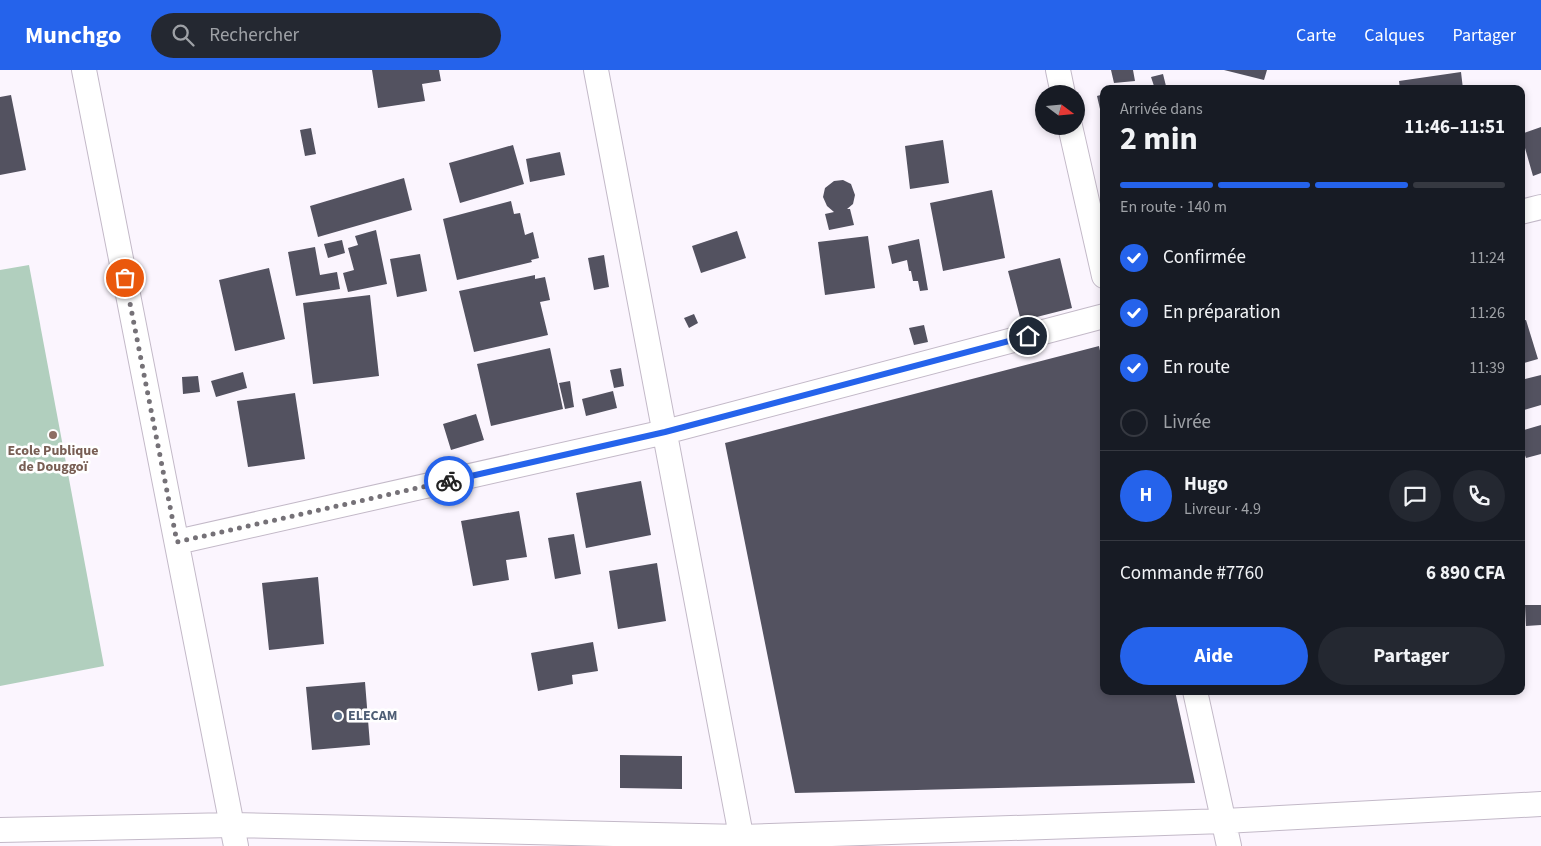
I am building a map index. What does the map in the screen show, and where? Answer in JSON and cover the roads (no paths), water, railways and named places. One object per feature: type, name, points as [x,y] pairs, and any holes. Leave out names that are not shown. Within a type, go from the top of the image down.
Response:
[{"type":"street","points":[[84,70],[234,836]]},
{"type":"street","points":[[596,70],[742,842]]},
{"type":"street","points":[[1058,70],[1061,85]]},
{"type":"street","points":[[1072,135],[1100,258]]},
{"type":"street","points":[[1525,211],[1541,207]]},
{"type":"street","points":[[177,542],[665,432],[1100,317]]},
{"type":"street","points":[[1196,695],[1229,846]]},
{"type":"street","points":[[0,830],[234,836],[742,842],[1224,821],[1541,804]]},
{"type":"place","name":"Ecole Publique de Douggoï","points":[[53,435]]},
{"type":"place","name":"ELECAM","points":[[338,716]]}]
